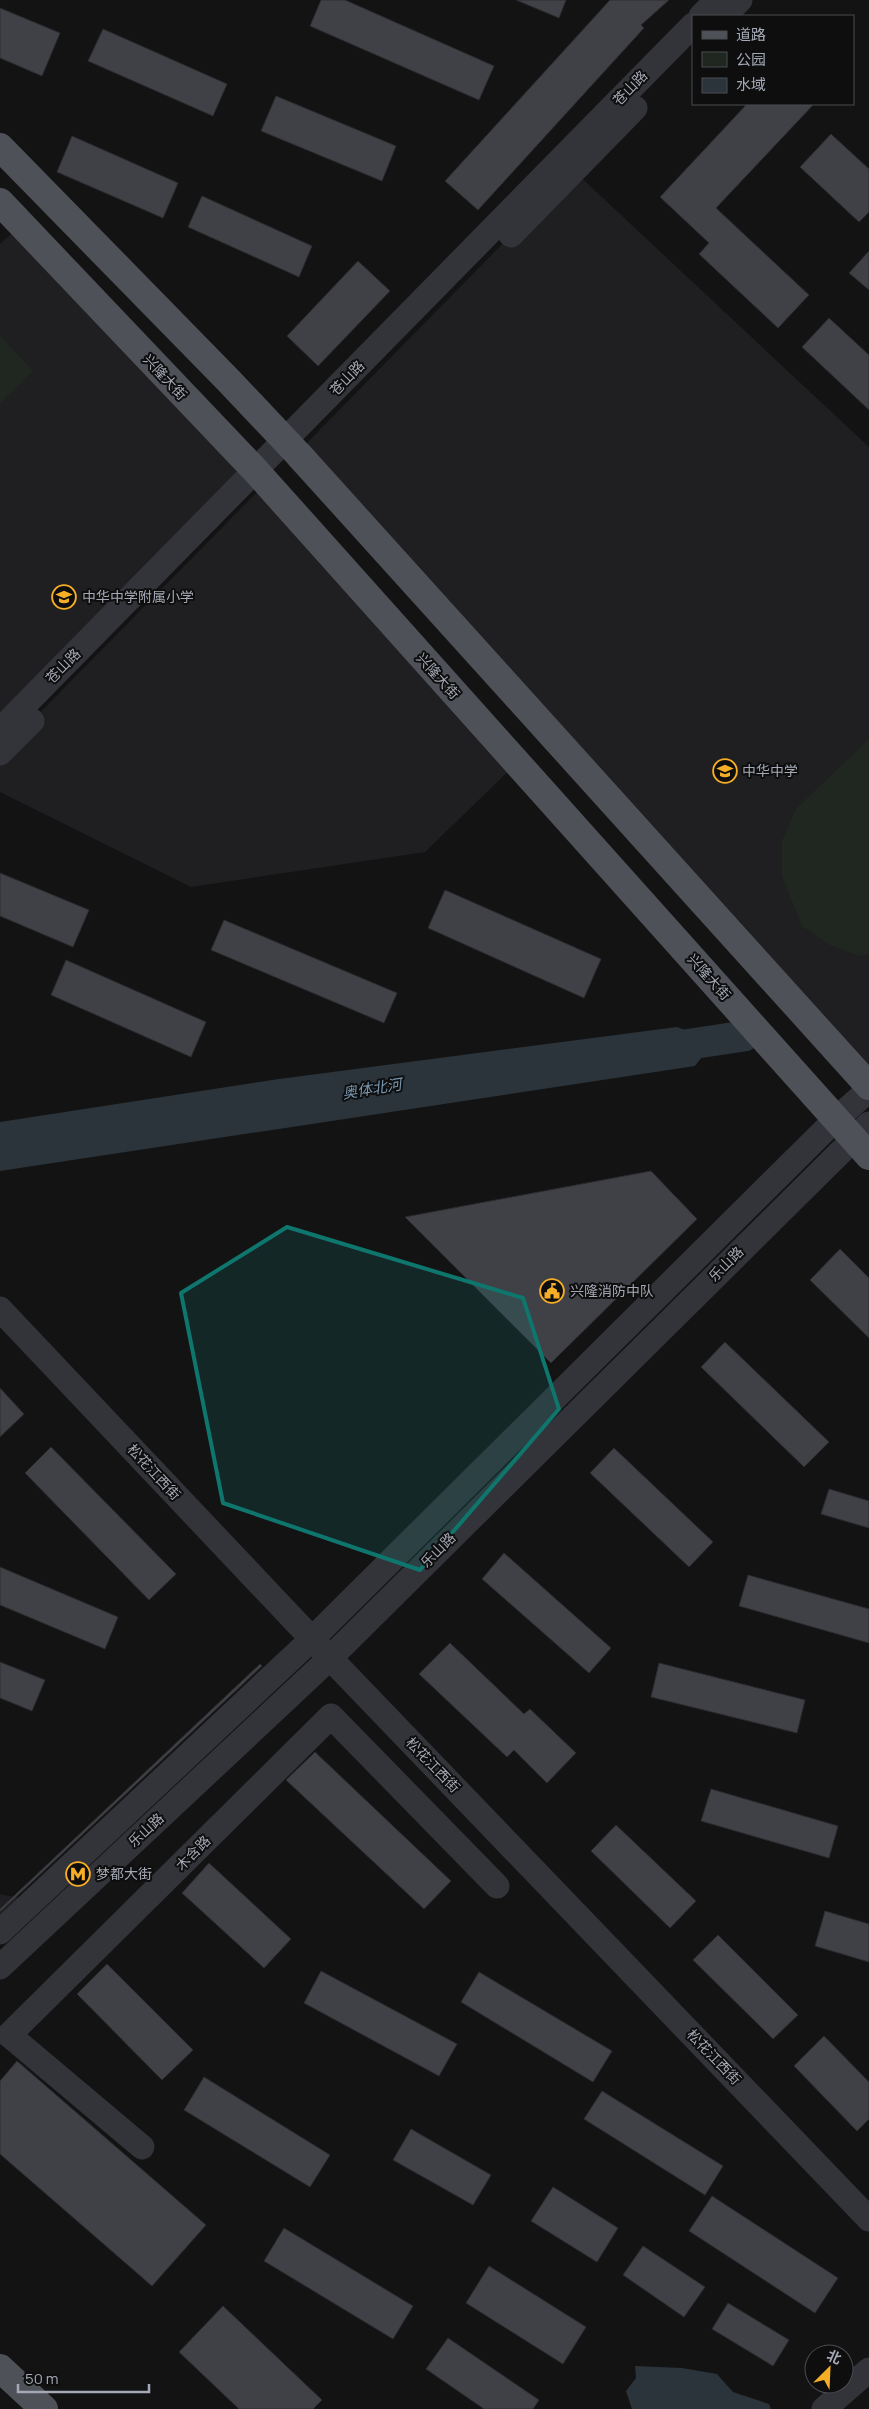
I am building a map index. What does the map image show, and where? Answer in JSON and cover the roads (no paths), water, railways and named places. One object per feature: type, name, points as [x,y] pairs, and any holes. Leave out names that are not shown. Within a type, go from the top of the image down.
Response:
[{"type":"main road","points":[[0,148],[291,446],[869,1086]]},
{"type":"main road","name":"兴隆大街","points":[[0,202],[261,476],[857,1134]]},
{"type":"main road","points":[[0,2368],[44,2409]]},
{"type":"street","points":[[702,15],[717,0]]},
{"type":"street","points":[[725,15],[740,0]]},
{"type":"street","name":"苍山路","points":[[291,446],[692,26]]},
{"type":"street","name":"苍山路","points":[[0,730],[261,476],[692,49]]},
{"type":"street","name":"苍山路","points":[[0,754],[261,476]]},
{"type":"street","name":"乐山路","points":[[0,1967],[330,1658],[857,1134],[869,1090]]},
{"type":"street","name":"乐山路","points":[[0,1932],[312,1639],[857,1134]]},
{"type":"street","name":"松花江西街","points":[[0,1309],[330,1658],[869,2219]]},
{"type":"street","name":"木含路","points":[[142,2148],[9,2035],[331,1716],[497,1886]]},
{"type":"street","points":[[824,2409],[869,2370]]},
{"type":"water","points":[[677,1027],[714,1041],[695,1066],[0,1171],[0,1122],[279,1079]]},
{"type":"water","points":[[635,2366],[682,2368],[717,2374],[733,2392],[769,2404],[771,2409],[632,2409],[626,2391],[636,2378]]},
{"type":"waterway","name":"奥体北河","points":[[671,1047],[744,1036]]},
{"type":"place","name":"中华中学附属小学","points":[[64,597]]},
{"type":"place","name":"中华中学","points":[[725,771]]},
{"type":"place","name":"兴隆消防中队","points":[[552,1291]]},
{"type":"place","name":"梦都大街","points":[[78,1874]]}]
